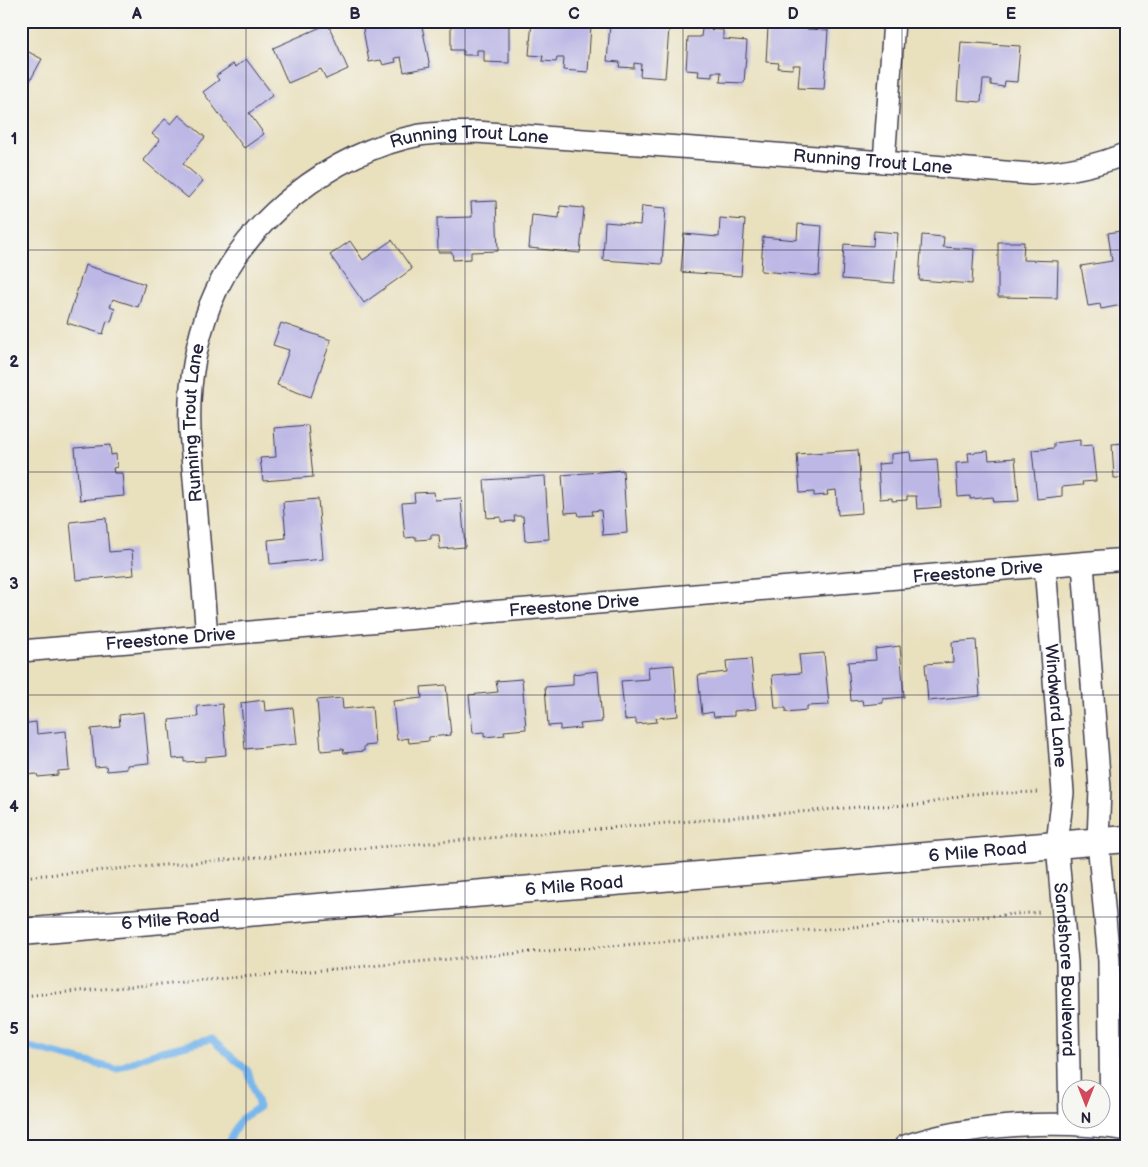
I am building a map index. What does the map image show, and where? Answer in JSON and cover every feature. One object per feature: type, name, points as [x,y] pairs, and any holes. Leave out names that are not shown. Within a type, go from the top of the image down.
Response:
[{"type":"street","points":[[884,162],[894,21]]},
{"type":"street","name":"Running Trout Lane","points":[[207,636],[189,403],[195,359],[210,304],[224,277],[241,251],[260,228],[303,188],[343,162],[394,142],[421,135],[456,133],[505,134],[1031,174],[1078,169],[1127,153]]},
{"type":"street","name":"Freestone Drive","points":[[21,651],[1127,560]]},
{"type":"street","points":[[1083,564],[1100,789],[1098,841],[1109,961],[1119,1128]]},
{"type":"street","name":"Windward Lane","points":[[1045,566],[1063,793],[1057,844]]},
{"type":"street","name":"6 Mile Road","points":[[21,932],[1127,839]]},
{"type":"street","name":"Sandshore Boulevard","points":[[1057,844],[1067,963],[1069,1080]]},
{"type":"street","points":[[905,1146],[974,1130],[1060,1124]]},
{"type":"path","points":[[21,877],[841,808],[921,805],[968,794],[1063,793]]},
{"type":"path","points":[[21,996],[518,953],[1063,910]]},
{"type":"building","points":[[374,21],[421,21],[430,67],[404,72],[401,57],[395,58],[396,62],[383,65],[381,60],[369,62],[363,29],[375,26]]},
{"type":"building","points":[[451,21],[509,21],[509,63],[484,62],[484,50],[477,50],[477,55],[463,55],[463,50],[451,50]]},
{"type":"building","points":[[532,21],[570,21],[591,24],[588,72],[563,70],[564,58],[557,58],[556,62],[542,61],[543,56],[529,55]]},
{"type":"building","points":[[622,21],[648,23],[648,28],[669,29],[665,78],[640,76],[641,64],[634,63],[634,68],[619,67],[620,62],[607,61],[610,25],[622,26]]},
{"type":"building","points":[[781,22],[807,24],[807,29],[828,30],[824,89],[798,88],[800,65],[793,65],[792,69],[778,68],[779,63],[766,62],[768,27],[781,27]]},
{"type":"building","points":[[328,24],[348,69],[326,79],[321,69],[288,83],[273,48]]},
{"type":"building","points":[[702,29],[723,30],[723,39],[747,41],[744,83],[720,82],[721,72],[712,72],[712,77],[698,76],[699,71],[686,70],[688,37],[701,37]]},
{"type":"building","points":[[961,42],[1020,46],[1017,82],[1005,81],[1004,87],[991,85],[991,80],[983,80],[981,102],[957,100]]},
{"type":"building","points":[[21,48],[42,59],[21,97]]},
{"type":"building","points":[[246,59],[273,95],[249,113],[264,134],[244,148],[203,92],[219,80],[216,76],[233,64],[236,67]]},
{"type":"building","points":[[179,115],[205,137],[183,164],[203,181],[188,198],[143,160],[160,140],[152,134],[165,119],[171,124]]},
{"type":"building","points":[[496,201],[498,251],[471,252],[471,259],[453,260],[452,252],[438,252],[437,218],[472,217],[471,202]]},
{"type":"building","points":[[560,206],[584,208],[580,253],[529,248],[532,215],[559,218]]},
{"type":"building","points":[[642,206],[666,208],[662,264],[603,260],[605,222],[640,225]]},
{"type":"building","points":[[720,218],[745,220],[741,276],[681,272],[684,234],[719,237]]},
{"type":"building","points":[[798,224],[822,226],[819,276],[761,271],[763,237],[797,240]]},
{"type":"building","points":[[1127,230],[1127,300],[1122,301],[1122,305],[1101,309],[1100,304],[1088,306],[1081,266],[1112,261],[1108,233]]},
{"type":"building","points":[[874,231],[898,233],[894,283],[842,279],[844,244],[873,246]]},
{"type":"building","points":[[922,235],[944,237],[943,247],[974,249],[972,284],[919,280]]},
{"type":"building","points":[[392,240],[412,269],[364,303],[330,255],[350,241],[363,260]]},
{"type":"building","points":[[998,242],[1024,242],[1023,260],[1058,261],[1057,298],[998,297]]},
{"type":"building","points":[[85,265],[145,284],[138,307],[113,299],[110,307],[115,309],[111,322],[107,321],[103,334],[67,323]]},
{"type":"building","points":[[281,323],[331,340],[311,397],[277,385],[289,350],[273,345]]},
{"type":"building","points":[[308,425],[313,477],[263,481],[260,458],[276,457],[274,428]]},
{"type":"building","points":[[1124,434],[1127,434],[1127,478],[1114,478],[1112,444],[1125,443]]},
{"type":"building","points":[[1080,440],[1080,446],[1092,445],[1096,481],[1082,482],[1083,485],[1062,487],[1062,496],[1037,499],[1032,450],[1054,448],[1054,443]]},
{"type":"building","points":[[110,445],[111,455],[116,454],[117,467],[113,468],[114,473],[122,473],[124,496],[80,500],[75,448]]},
{"type":"building","points":[[858,450],[862,513],[838,515],[836,490],[827,491],[828,495],[814,496],[814,492],[800,493],[797,454]]},
{"type":"building","points":[[988,451],[989,460],[1015,458],[1019,501],[994,502],[993,497],[970,499],[970,496],[958,497],[956,463],[969,462],[968,453]]},
{"type":"building","points":[[910,452],[911,461],[937,459],[941,507],[917,509],[916,496],[907,496],[907,500],[892,501],[892,498],[880,499],[878,464],[891,463],[891,454]]},
{"type":"building","points":[[623,470],[627,533],[603,535],[601,510],[592,511],[593,515],[579,516],[578,512],[565,513],[562,475]]},
{"type":"building","points":[[545,476],[549,539],[525,541],[523,516],[514,516],[515,521],[501,522],[501,517],[487,518],[484,480]]},
{"type":"building","points":[[434,492],[435,500],[461,498],[465,547],[440,549],[439,535],[431,535],[431,539],[416,540],[416,537],[405,538],[402,503],[415,502],[414,493]]},
{"type":"building","points":[[318,499],[323,559],[270,564],[268,540],[286,538],[283,502]]},
{"type":"building","points":[[106,518],[109,552],[132,550],[134,575],[76,580],[70,522]]},
{"type":"building","points":[[976,640],[980,696],[928,701],[925,664],[953,662],[952,642]]},
{"type":"building","points":[[900,646],[904,697],[883,699],[883,703],[863,705],[862,700],[851,701],[848,662],[876,660],[875,649]]},
{"type":"building","points":[[824,653],[829,705],[807,706],[807,710],[786,712],[786,708],[775,708],[772,675],[801,673],[799,655]]},
{"type":"building","points":[[751,659],[756,709],[734,711],[734,716],[714,717],[713,712],[702,714],[698,675],[727,672],[726,661]]},
{"type":"building","points":[[674,665],[678,716],[656,718],[657,722],[636,724],[636,719],[625,720],[621,681],[649,679],[648,667]]},
{"type":"building","points":[[598,671],[602,722],[580,724],[581,728],[560,730],[560,725],[548,726],[545,687],[573,685],[573,674]]},
{"type":"building","points":[[522,679],[526,729],[504,731],[505,735],[484,737],[484,732],[473,733],[469,695],[498,692],[496,681]]},
{"type":"building","points":[[446,685],[451,735],[429,737],[429,741],[409,743],[408,738],[397,740],[393,701],[422,698],[421,687]]},
{"type":"building","points":[[342,698],[343,709],[372,706],[375,745],[364,746],[364,751],[344,753],[343,749],[321,751],[317,700]]},
{"type":"building","points":[[264,700],[265,711],[293,708],[297,744],[245,749],[241,703]]},
{"type":"building","points":[[222,704],[226,755],[205,757],[205,761],[184,762],[184,758],[173,759],[169,720],[198,717],[197,706]]},
{"type":"building","points":[[144,712],[149,763],[127,765],[127,769],[107,771],[106,766],[95,767],[91,729],[120,726],[119,715]]},
{"type":"building","points":[[36,722],[37,734],[66,731],[69,770],[58,771],[58,775],[38,777],[37,774],[21,775],[21,724]]},
{"type":"waterway","points":[[21,1045],[116,1069],[154,1053],[211,1039],[248,1071],[259,1107],[241,1119],[226,1146]]}]
